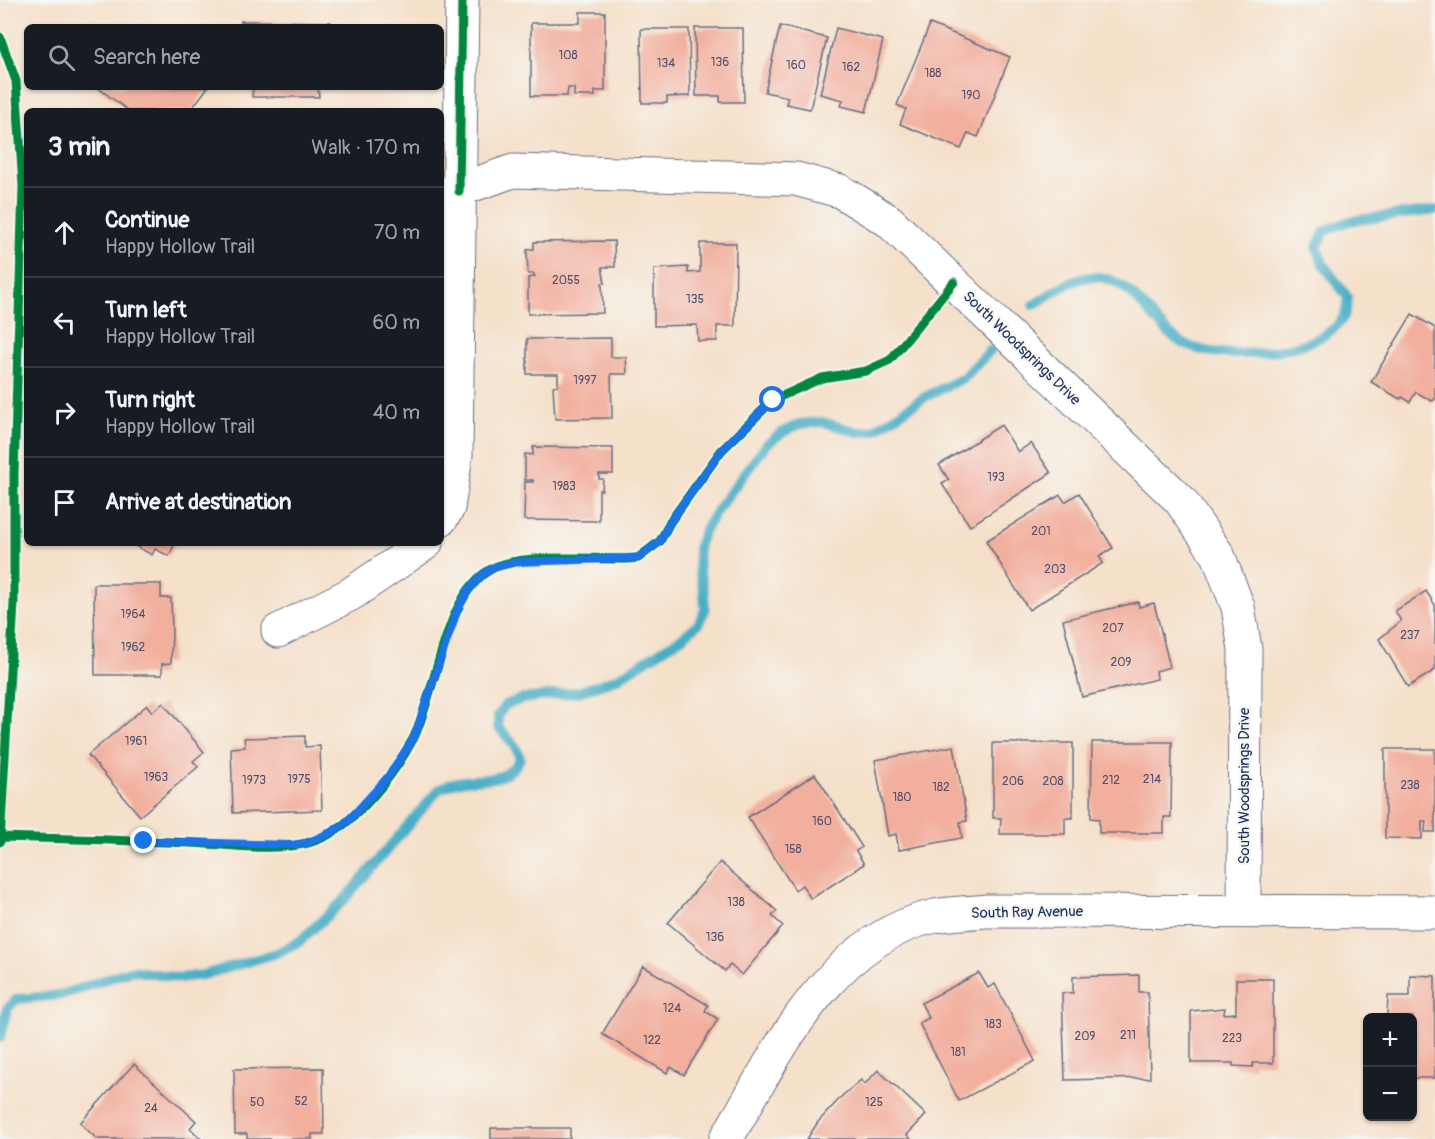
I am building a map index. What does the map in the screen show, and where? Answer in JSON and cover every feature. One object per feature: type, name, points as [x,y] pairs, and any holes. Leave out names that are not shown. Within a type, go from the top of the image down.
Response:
[{"type":"street","points":[[444,514],[448,508],[456,455],[450,194],[462,0]]},
{"type":"street","name":"South Woodsprings Drive","points":[[450,194],[513,171],[796,179],[840,191],[889,220],[1180,500],[1218,555],[1238,607],[1245,649],[1244,910]]},
{"type":"street","points":[[278,631],[351,594],[422,546]]},
{"type":"street","name":"South Ray Avenue","points":[[726,1139],[804,1009],[849,959],[896,931],[934,916],[985,911],[1435,912]]},
{"type":"building","points":[[580,12],[605,12],[605,91],[595,91],[595,96],[574,96],[574,88],[568,88],[567,96],[531,96],[531,23],[580,23]]},
{"type":"building","points":[[241,21],[331,22],[331,24],[241,24]]},
{"type":"building","points":[[930,24],[1010,57],[978,137],[968,133],[961,149],[900,124],[906,109],[897,105]]},
{"type":"building","points":[[780,26],[827,38],[810,109],[786,104],[788,97],[765,92]]},
{"type":"building","points":[[695,28],[743,28],[744,102],[720,102],[720,96],[696,96]]},
{"type":"building","points":[[836,28],[883,40],[866,112],[841,106],[843,100],[820,94]]},
{"type":"building","points":[[641,29],[689,29],[690,96],[667,97],[667,103],[642,103]]},
{"type":"building","points":[[101,90],[206,90],[192,108],[125,108]]},
{"type":"building","points":[[253,90],[318,90],[319,97],[252,97]]},
{"type":"building","points":[[614,241],[615,267],[602,267],[605,283],[602,283],[603,313],[528,314],[528,278],[535,277],[534,274],[528,274],[527,250],[534,249],[534,242]]},
{"type":"building","points":[[700,243],[736,243],[735,326],[717,326],[717,341],[698,341],[697,325],[654,326],[654,269],[688,267],[688,273],[700,272]]},
{"type":"building","points":[[1412,314],[1435,328],[1435,399],[1432,401],[1416,392],[1410,402],[1402,397],[1400,399],[1371,382]]},
{"type":"building","points":[[611,338],[611,357],[626,357],[627,374],[611,374],[612,418],[555,419],[553,386],[558,385],[558,374],[527,374],[527,339]]},
{"type":"building","points":[[1001,425],[1018,452],[1031,443],[1051,473],[970,526],[942,484],[949,480],[939,465]]},
{"type":"building","points":[[533,447],[613,448],[613,474],[599,474],[599,479],[603,479],[602,490],[599,490],[599,521],[524,520],[525,482],[533,482],[533,480],[525,480],[525,454],[533,455]]},
{"type":"building","points":[[1079,493],[1113,548],[1099,556],[1103,563],[1029,610],[986,541],[1060,495],[1065,502]]},
{"type":"building","points":[[136,546],[174,546],[169,556],[155,549],[152,555]]},
{"type":"building","points":[[94,584],[161,584],[161,598],[171,598],[172,630],[171,663],[162,664],[162,675],[95,675]]},
{"type":"building","points":[[1426,591],[1435,605],[1435,670],[1408,687],[1379,639],[1401,621],[1395,611]]},
{"type":"building","points":[[1138,602],[1139,607],[1154,603],[1170,667],[1156,671],[1157,679],[1082,697],[1063,620]]},
{"type":"building","points":[[163,703],[204,752],[193,761],[198,767],[140,816],[88,755],[147,705],[152,712]]},
{"type":"building","points":[[305,736],[305,747],[320,746],[322,810],[233,813],[231,748],[245,747],[244,738]]},
{"type":"building","points":[[1092,742],[1172,742],[1171,817],[1164,817],[1164,833],[1099,833],[1099,819],[1091,818]]},
{"type":"building","points":[[993,743],[1073,743],[1073,818],[1065,818],[1065,834],[1000,834],[1001,818],[993,818]]},
{"type":"building","points":[[954,746],[967,821],[960,822],[962,838],[899,850],[896,834],[888,836],[875,760]]},
{"type":"building","points":[[1385,749],[1435,749],[1435,832],[1425,832],[1426,821],[1422,821],[1422,839],[1385,838]]},
{"type":"building","points":[[815,774],[862,847],[856,851],[864,864],[811,899],[802,885],[795,890],[748,817]]},
{"type":"building","points":[[720,862],[777,911],[772,916],[783,926],[742,975],[730,965],[725,971],[668,923]]},
{"type":"building","points":[[643,966],[708,1005],[705,1011],[718,1019],[684,1075],[671,1067],[667,1073],[602,1034]]},
{"type":"building","points":[[979,973],[988,988],[995,984],[1035,1061],[959,1101],[919,1023],[929,1018],[921,1003]]},
{"type":"building","points":[[1139,975],[1139,992],[1148,992],[1150,1078],[1065,1080],[1062,993],[1073,993],[1073,977]]},
{"type":"building","points":[[1410,975],[1435,976],[1435,1078],[1417,1078],[1417,1013],[1387,1013],[1388,996],[1410,996]]},
{"type":"building","points":[[1236,979],[1273,979],[1273,1063],[1253,1063],[1253,1067],[1233,1066],[1233,1063],[1191,1063],[1191,1011],[1225,1008],[1224,1014],[1236,1013]]},
{"type":"building","points":[[134,1064],[196,1121],[190,1128],[201,1139],[97,1139],[80,1123]]},
{"type":"building","points":[[323,1068],[324,1134],[312,1134],[312,1139],[247,1139],[247,1134],[235,1134],[234,1069]]},
{"type":"building","points":[[878,1070],[926,1115],[907,1135],[911,1139],[807,1139],[818,1122],[843,1095],[861,1080],[865,1084]]},
{"type":"building","points":[[491,1128],[570,1128],[570,1139],[491,1139]]},
{"type":"waterway","points":[[1033,305],[1073,282],[1099,277],[1122,286],[1169,333],[1179,341],[1195,348],[1241,354],[1292,348],[1332,330],[1346,312],[1348,298],[1323,264],[1317,247],[1325,231],[1349,221],[1435,210]]},
{"type":"waterway","points":[[0,1038],[7,1009],[17,999],[61,995],[132,970],[179,978],[203,975],[277,953],[300,941],[345,899],[439,789],[452,783],[501,776],[515,767],[520,758],[515,746],[498,727],[498,716],[505,705],[522,699],[578,692],[618,678],[683,637],[698,624],[705,610],[698,547],[703,533],[717,510],[767,444],[783,432],[800,424],[822,422],[858,432],[873,431],[925,397],[963,378],[990,351]]},
{"type":"cycle path","points":[[459,191],[462,0]]},
{"type":"cycle path","points":[[0,37],[16,81],[23,186],[14,474],[14,603],[0,842]]},
{"type":"cycle path","points":[[0,837],[272,847],[303,844],[331,833],[359,811],[372,797],[396,768],[405,753],[421,719],[443,644],[453,619],[464,597],[478,579],[495,567],[523,560],[638,558],[660,541],[670,522],[721,451],[773,400],[822,378],[866,371],[890,360],[954,282]]},
{"type":"route","points":[[144,841],[250,846],[292,845],[320,839],[346,823],[387,778],[414,738],[457,611],[468,591],[482,575],[495,567],[517,562],[626,559],[638,558],[648,552],[660,542],[670,522],[721,451],[773,400]]}]
